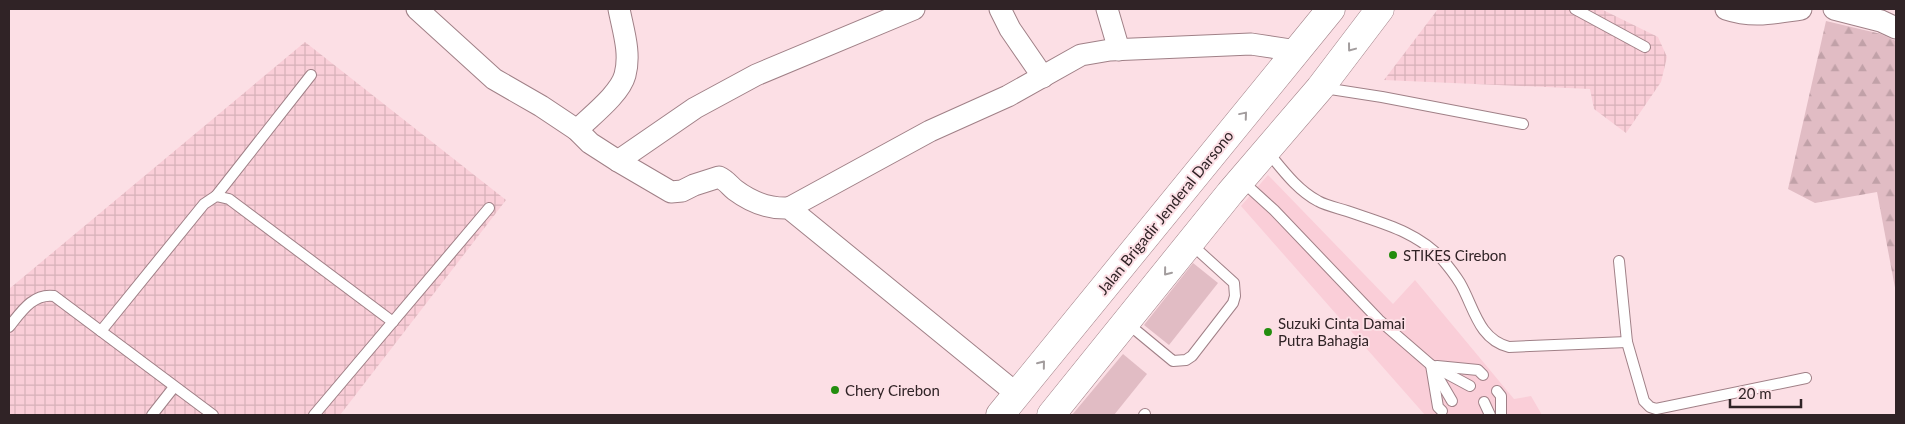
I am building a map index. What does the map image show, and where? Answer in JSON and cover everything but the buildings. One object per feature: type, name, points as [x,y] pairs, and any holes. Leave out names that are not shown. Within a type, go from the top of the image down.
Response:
[{"type":"highway","name":"Jalan Brigadir Jenderal Darsono","points":[[1000,415],[1331,9]]},
{"type":"highway","points":[[1051,415],[1242,180],[1320,88],[1380,9]]},
{"type":"highway","points":[[1213,152],[1242,180]]},
{"type":"street","points":[[417,9],[494,79],[541,106],[618,161],[671,192],[682,191],[720,177],[739,193],[770,208],[789,208],[930,131],[1008,96],[1081,55],[1096,51],[1251,44],[1297,51]]},
{"type":"street","points":[[577,130],[616,91],[625,76],[627,57],[619,9]]},
{"type":"street","points":[[618,161],[695,108],[756,75],[914,9]]},
{"type":"street","points":[[1000,9],[1010,29],[1042,77]]},
{"type":"street","points":[[1107,9],[1119,50]]},
{"type":"street","points":[[1726,9],[1742,14],[1757,15],[1801,9]]},
{"type":"street","points":[[1834,9],[1882,21],[1896,28]]},
{"type":"street","points":[[789,208],[1018,394]]},
{"type":"lane","points":[[1576,9],[1645,48]]},
{"type":"lane","points":[[101,331],[204,204],[216,196],[311,75]]},
{"type":"lane","points":[[1320,88],[1382,97],[1522,124]]},
{"type":"lane","points":[[1266,151],[1304,192],[1319,202],[1390,225],[1423,242],[1442,259],[1460,283],[1477,321],[1490,338],[1499,344],[1509,347],[1627,342]]},
{"type":"lane","points":[[1242,180],[1274,210],[1379,320],[1431,365],[1470,386]]},
{"type":"lane","points":[[216,196],[229,200],[393,322]]},
{"type":"lane","points":[[314,415],[489,208]]},
{"type":"lane","points":[[1126,323],[1173,360],[1186,360],[1192,356],[1233,303],[1235,296],[1234,284],[1191,244]]},
{"type":"lane","points":[[1619,261],[1627,342],[1644,401],[1651,411],[1806,378]]},
{"type":"lane","points":[[9,327],[30,303],[39,297],[54,296],[213,415]]},
{"type":"lane","points":[[1431,365],[1478,370],[1483,375]]},
{"type":"lane","points":[[1431,365],[1452,401]]},
{"type":"lane","points":[[1431,365],[1438,407],[1442,411]]},
{"type":"lane","points":[[152,415],[174,387]]},
{"type":"lane","points":[[1497,391],[1500,396],[1501,415]]},
{"type":"lane","points":[[1484,402],[1490,415]]},
{"type":"shaded area","points":[[1438,9],[1601,9],[1658,37],[1667,57],[1661,82],[1626,133],[1594,109],[1590,89],[1384,80]]},
{"type":"shaded area","points":[[305,42],[506,200],[340,415],[9,415],[9,289]]},
{"type":"shaded area","points":[[1268,175],[1393,304],[1415,280],[1514,399],[1531,396],[1542,415],[1425,415],[1241,206]]},
{"type":"green space","points":[[1826,21],[1881,34],[1896,41],[1896,293],[1877,192],[1815,203],[1788,189]]},
{"type":"green space","points":[[1193,263],[1218,283],[1169,345],[1144,325]]},
{"type":"green space","points":[[1123,354],[1147,374],[1114,415],[1072,415]]},
{"type":"place","name":"STIKES Cirebon","points":[[1393,255]]},
{"type":"place","name":"Suzuki Cinta Damai Putra Bahagia","points":[[1268,332]]},
{"type":"place","name":"Chery Cirebon","points":[[835,390]]}]
